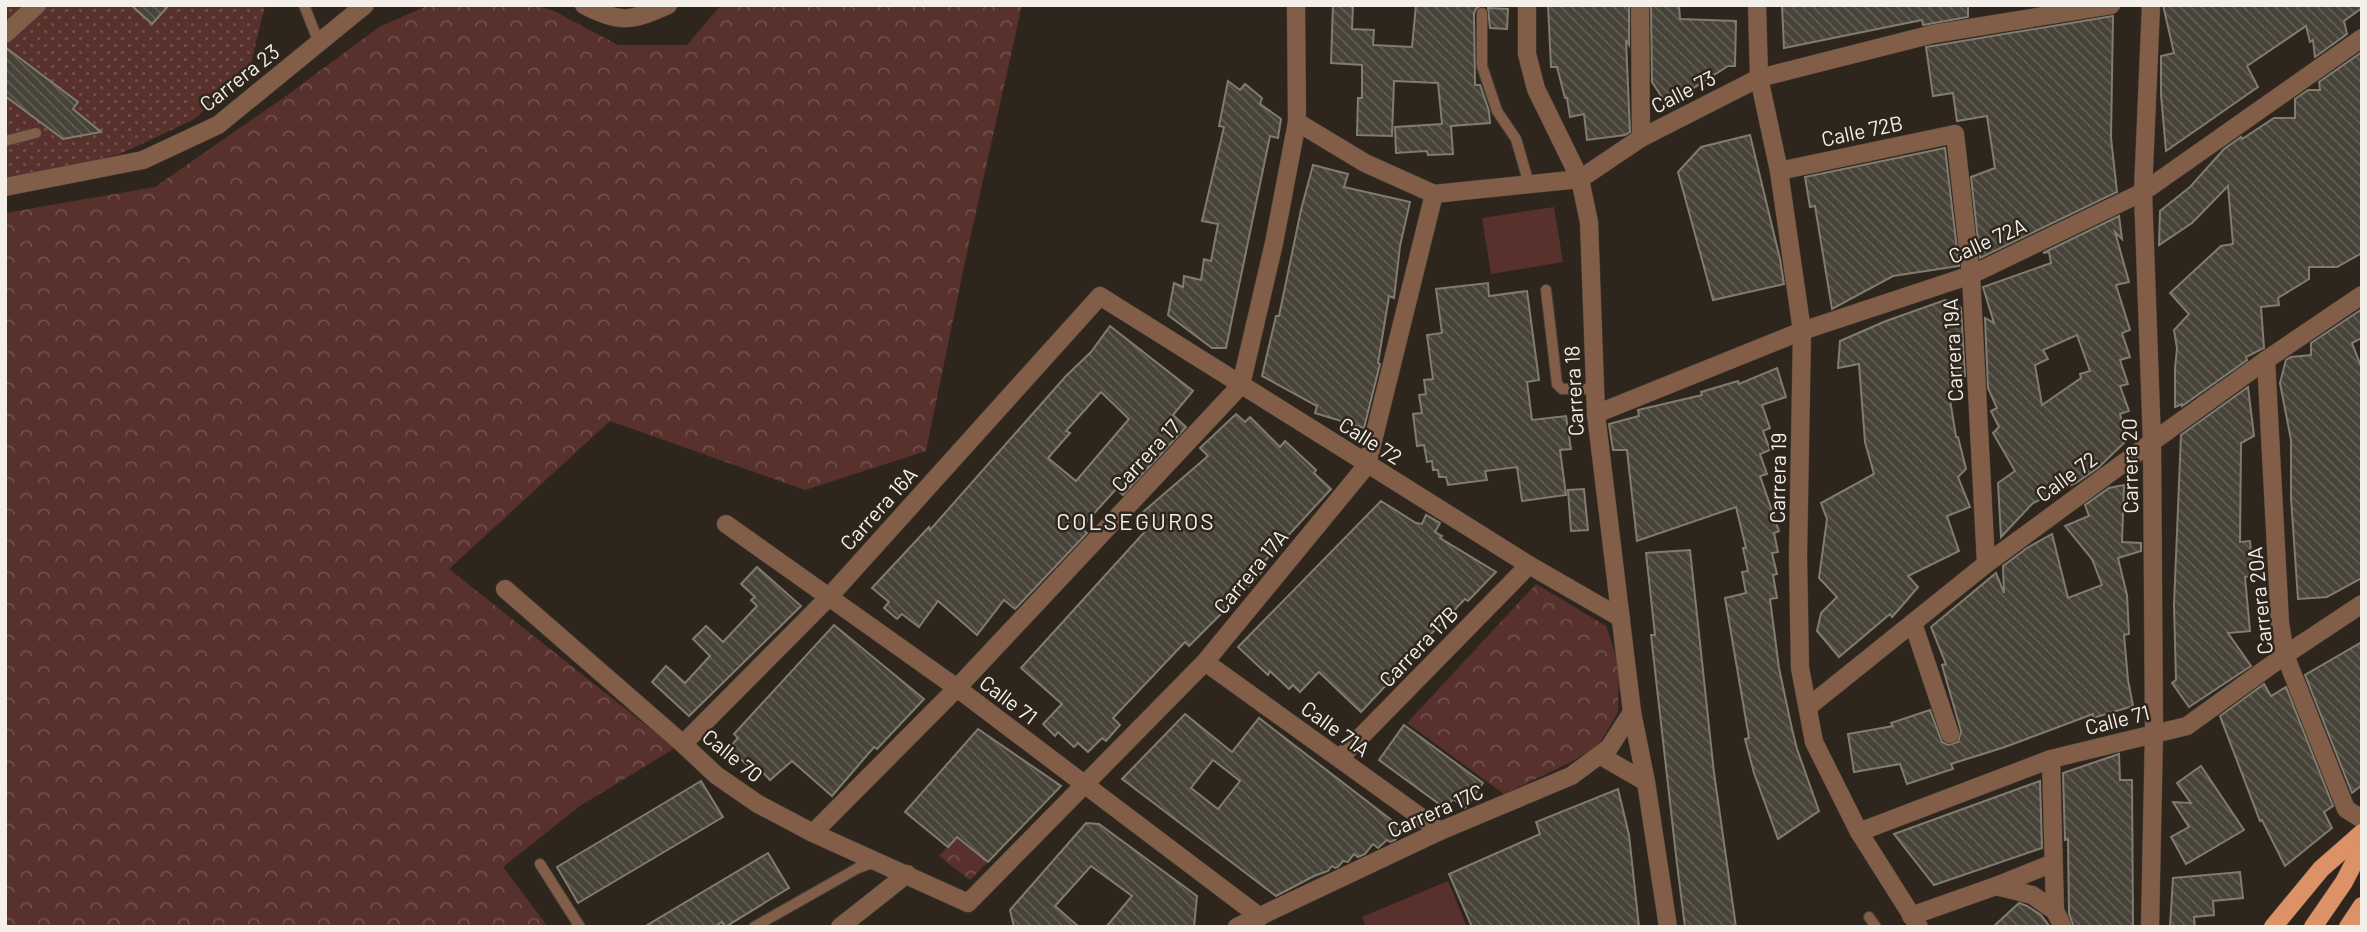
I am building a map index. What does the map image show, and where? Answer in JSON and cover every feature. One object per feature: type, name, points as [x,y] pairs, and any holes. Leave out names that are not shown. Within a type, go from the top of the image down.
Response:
[{"type":"main road","points":[[2273,927],[2321,869],[2362,833]]},
{"type":"main road","points":[[2313,927],[2344,883],[2362,847]]},
{"type":"main road","points":[[2348,927],[2362,906]]},
{"type":"street","points":[[5,34],[37,5]]},
{"type":"street","name":"Carrera 23","points":[[5,187],[143,160],[218,125],[365,5]]},
{"type":"street","points":[[584,5],[607,18],[639,18],[668,5]]},
{"type":"street","points":[[1241,385],[1274,243],[1297,122],[1296,5]]},
{"type":"street","name":"Carrera 18","points":[[1527,5],[1527,54],[1536,89],[1580,179],[1589,222],[1596,414],[1632,712],[1646,782],[1668,927]]},
{"type":"street","points":[[1640,5],[1641,138]]},
{"type":"street","name":"Carrera 19","points":[[1757,5],[1759,78],[1779,171],[1802,331],[1798,556],[1800,668],[1814,742],[1859,832],[1915,921]]},
{"type":"street","name":"Calle 73","points":[[1434,194],[1580,179],[1641,138],[1759,78],[1933,34],[2111,5]]},
{"type":"street","name":"Carrera 20","points":[[2150,927],[2154,733],[2152,442],[2143,192],[2151,5]]},
{"type":"street","name":"Calle 72A","points":[[1596,414],[1802,331],[1971,275],[2143,192],[2362,38]]},
{"type":"street","points":[[1297,122],[1365,163],[1434,194]]},
{"type":"street","name":"Calle 72B","points":[[1779,171],[1955,134]]},
{"type":"street","name":"Carrera 19A","points":[[1955,134],[1971,275],[1986,564]]},
{"type":"street","name":"Carrera 17A","points":[[968,903],[1205,662],[1367,465],[1434,194]]},
{"type":"street","name":"Calle 72","points":[[1808,707],[1986,564],[2266,360],[2362,295]]},
{"type":"street","name":"Calle 72","points":[[1100,296],[1367,465],[1621,618]]},
{"type":"street","name":"Carrera 16A","points":[[683,744],[828,598],[1100,296]]},
{"type":"street","name":"Carrera 20A","points":[[2266,360],[2284,654],[2346,809],[2362,819]]},
{"type":"street","name":"Carrera 17","points":[[814,833],[957,688],[1241,385]]},
{"type":"street","name":"Calle 71","points":[[726,524],[957,688],[1260,917]]},
{"type":"street","name":"Carrera 17B","points":[[1340,758],[1529,565]]},
{"type":"street","name":"Calle 70","points":[[505,589],[716,775],[758,804],[814,833],[968,903]]},
{"type":"street","name":"Calle 71","points":[[1859,832],[2051,759],[2187,726],[2284,654],[2362,604]]},
{"type":"street","points":[[1913,623],[1950,734]]},
{"type":"street","name":"Calle 71A","points":[[1205,662],[1440,831]]},
{"type":"street","name":"Carrera 17C","points":[[1237,927],[1440,831],[1571,776],[1601,756],[1632,712]]},
{"type":"street","points":[[1601,756],[1646,782]]},
{"type":"street","points":[[2051,759],[2054,911]]},
{"type":"street","points":[[1915,921],[2053,863]]},
{"type":"street","points":[[840,927],[907,874]]},
{"type":"street","points":[[1996,886],[2032,895],[2054,911],[2063,927]]},
{"type":"lane","points":[[303,5],[319,43]]},
{"type":"lane","points":[[1482,13],[1482,66],[1497,111],[1516,139],[1529,184]]},
{"type":"lane","points":[[5,141],[36,133]]},
{"type":"lane","points":[[1546,290],[1556,384],[1562,388],[1594,389]]},
{"type":"lane","points":[[754,927],[858,868],[877,861]]},
{"type":"lane","points":[[540,864],[580,927]]},
{"type":"green space","points":[[5,5],[265,5],[249,72],[193,120],[120,154],[5,181]]},
{"type":"green space","points":[[429,5],[536,5],[554,11],[618,45],[687,45],[721,5],[1022,5],[926,451],[805,490],[610,421],[449,569],[675,748],[580,806],[503,867],[548,927],[5,927],[5,213],[155,187],[379,27]]},
{"type":"green space","points":[[1554,207],[1563,262],[1491,274],[1482,218]]},
{"type":"green space","points":[[1536,584],[1606,626],[1619,665],[1618,712],[1599,745],[1571,762],[1504,794],[1407,723]]},
{"type":"green space","points":[[957,837],[988,862],[970,880],[939,856]]},
{"type":"green space","points":[[1448,881],[1467,927],[1366,927],[1362,917]]},
{"type":"building","points":[[131,5],[169,5],[152,24]]},
{"type":"building","points":[[1333,5],[1353,5],[1352,29],[1374,30],[1373,45],[1412,47],[1416,5],[1481,5],[1474,13],[1475,85],[1480,85],[1490,123],[1451,126],[1453,154],[1428,155],[1427,151],[1396,153],[1395,127],[1442,124],[1438,83],[1394,81],[1392,136],[1357,135],[1358,98],[1362,98],[1362,65],[1331,63]]},
{"type":"building","points":[[1548,5],[1629,5],[1629,45],[1626,40],[1630,132],[1587,140],[1584,114],[1570,117],[1557,67],[1551,67]]},
{"type":"building","points":[[1651,5],[1679,5],[1680,19],[1736,21],[1735,66],[1728,66],[1667,105],[1652,82]]},
{"type":"building","points":[[1782,5],[1968,5],[1968,17],[1923,25],[1922,20],[1784,48]]},
{"type":"building","points":[[2163,5],[2362,5],[2362,8],[2344,21],[2347,34],[2315,57],[2313,40],[2310,42],[2306,26],[2247,66],[2258,87],[2166,151],[2161,56],[2174,53]]},
{"type":"building","points":[[1488,8],[1508,9],[1507,29],[1490,28]]},
{"type":"building","points":[[2113,16],[2111,138],[2117,192],[1980,258],[1971,177],[1995,168],[1987,116],[1957,121],[1953,93],[1933,96],[1926,47]]},
{"type":"building","points":[[5,47],[78,102],[73,109],[101,132],[63,139],[5,96]]},
{"type":"building","points":[[2362,52],[2362,253],[2337,267],[2309,267],[2309,279],[2278,298],[2279,305],[2261,307],[2264,348],[2246,357],[2247,360],[2182,406],[2175,407],[2177,348],[2174,330],[2189,314],[2170,293],[2221,246],[2233,244],[2228,186],[2192,223],[2159,245],[2160,211],[2190,187],[2224,149],[2241,137],[2242,139],[2274,118],[2295,118],[2295,99],[2308,90],[2320,90],[2319,82]]},
{"type":"building","points":[[1228,81],[1240,90],[1245,84],[1262,98],[1260,104],[1281,119],[1278,138],[1270,136],[1226,348],[1212,348],[1168,315],[1174,283],[1183,287],[1184,276],[1201,280],[1204,259],[1211,261],[1218,224],[1202,221],[1224,127],[1219,126]]},
{"type":"building","points":[[1750,135],[1784,284],[1713,300],[1678,172],[1701,147]]},
{"type":"building","points":[[1945,148],[1959,266],[1893,276],[1832,309],[1815,206],[1810,207],[1805,177]]},
{"type":"building","points":[[1313,165],[1348,174],[1344,187],[1410,202],[1400,246],[1394,298],[1389,296],[1378,363],[1380,364],[1364,428],[1315,413],[1317,406],[1262,376],[1276,316],[1279,316]]},
{"type":"building","points":[[2119,216],[2122,239],[2115,232],[2129,282],[2116,285],[2130,330],[2122,333],[2130,357],[2120,360],[2128,384],[2120,386],[2129,411],[2120,414],[2127,440],[2098,468],[2076,483],[2033,503],[2001,537],[1998,483],[2015,471],[1993,433],[1999,427],[1991,411],[1997,408],[1988,388],[1985,318],[1994,323],[1983,287],[2051,263],[2049,252],[2043,253]],"holes":[[[2077,335],[2090,371],[2080,374],[2081,378],[2042,405],[2035,365],[2048,359],[2043,350]]]},
{"type":"building","points":[[1488,283],[1489,296],[1527,291],[1539,380],[1527,382],[1532,420],[1566,416],[1571,449],[1560,450],[1566,495],[1522,501],[1517,467],[1485,471],[1487,480],[1448,485],[1446,477],[1439,477],[1438,470],[1433,470],[1432,461],[1427,462],[1424,445],[1417,446],[1413,414],[1422,413],[1419,395],[1426,394],[1424,380],[1433,379],[1427,335],[1442,333],[1436,289]]},
{"type":"building","points":[[1945,300],[1961,308],[1965,376],[1951,377],[1954,391],[1949,393],[1956,437],[1966,469],[1958,477],[1970,507],[1947,516],[1959,551],[1908,576],[1918,587],[1907,600],[1892,617],[1890,614],[1839,657],[1817,631],[1821,613],[1837,597],[1819,578],[1827,519],[1821,503],[1874,474],[1865,442],[1859,364],[1838,368],[1840,341]]},
{"type":"building","points":[[2362,309],[2362,338],[2352,343],[2362,369],[2362,578],[2327,597],[2298,599],[2291,498],[2291,440],[2280,383],[2286,360],[2311,355],[2311,343]]},
{"type":"building","points":[[1110,326],[1193,391],[1173,415],[1186,427],[1123,495],[1116,489],[1081,528],[1087,533],[1015,609],[1004,600],[977,635],[938,601],[919,627],[902,614],[897,619],[884,608],[889,602],[872,588],[929,527],[930,530],[1066,376],[1091,352]],"holes":[[[1101,392],[1129,419],[1076,481],[1048,458],[1070,433],[1066,431]]]},
{"type":"building","points":[[1777,368],[1786,397],[1762,405],[1770,428],[1763,431],[1770,450],[1760,454],[1767,474],[1760,476],[1779,531],[1774,533],[1778,552],[1772,553],[1777,574],[1773,575],[1777,598],[1770,599],[1779,668],[1792,729],[1819,811],[1778,839],[1754,773],[1745,739],[1749,738],[1725,598],[1746,593],[1742,572],[1748,571],[1743,548],[1746,548],[1736,507],[1637,541],[1627,450],[1613,450],[1609,424],[1639,416],[1638,410],[1702,395],[1701,392],[1738,381],[1739,384]]},
{"type":"building","points":[[2248,387],[2254,436],[2241,443],[2240,542],[2250,541],[2253,576],[2245,577],[2250,631],[2228,633],[2251,666],[2189,707],[2172,683],[2176,680],[2174,605],[2181,435]]},
{"type":"building","points":[[1236,414],[1245,422],[1250,417],[1280,447],[1285,441],[1316,470],[1314,473],[1331,489],[1263,563],[1267,566],[1249,586],[1247,584],[1223,608],[1225,610],[1189,646],[1185,642],[1113,718],[1120,725],[1106,741],[1102,738],[1088,752],[1078,743],[1074,747],[1058,732],[1055,736],[1043,724],[1062,704],[1021,668],[1150,526],[1142,518],[1146,514],[1143,512],[1208,456],[1200,448]]},
{"type":"building","points":[[2124,485],[2122,542],[2141,543],[2141,551],[2118,558],[2127,595],[2129,634],[2124,635],[2133,706],[2093,718],[2093,714],[1951,764],[1953,769],[1907,784],[1900,764],[1854,772],[1848,734],[1893,726],[1891,723],[1930,710],[1942,742],[1948,745],[1958,742],[1961,731],[1942,665],[1946,664],[1931,627],[1996,573],[2004,593],[2003,566],[2052,534],[2068,598],[2102,585],[2092,559],[2065,526],[2089,516],[2085,505],[2109,488]]},
{"type":"building","points":[[1584,489],[1588,530],[1571,531],[1568,490]]},
{"type":"building","points":[[1381,501],[1416,523],[1422,524],[1426,515],[1440,523],[1435,532],[1442,536],[1440,538],[1496,572],[1468,601],[1465,599],[1388,678],[1390,681],[1361,712],[1319,672],[1300,692],[1293,685],[1289,689],[1270,671],[1268,675],[1238,647]]},
{"type":"building","points":[[1690,550],[1714,773],[1736,927],[1685,927],[1677,864],[1651,635],[1655,635],[1646,553]]},
{"type":"building","points":[[757,567],[801,606],[689,716],[652,682],[666,666],[685,683],[710,656],[693,639],[706,626],[723,642],[757,606],[751,600],[755,597],[741,584]]},
{"type":"building","points":[[834,625],[924,699],[877,749],[874,747],[832,796],[792,761],[770,780],[755,764],[751,769],[729,748],[738,738],[734,734]]},
{"type":"building","points":[[2362,642],[2362,785],[2352,793],[2305,675]]},
{"type":"building","points":[[2264,684],[2271,696],[2286,687],[2333,806],[2324,812],[2332,828],[2285,866],[2262,820],[2260,821],[2220,716]]},
{"type":"building","points":[[1185,714],[1232,752],[1259,718],[1403,829],[1395,840],[1387,840],[1378,848],[1373,844],[1365,854],[1358,857],[1354,854],[1348,862],[1343,861],[1335,868],[1332,866],[1328,871],[1276,896],[1122,779]],"holes":[[[1213,760],[1240,781],[1218,809],[1191,788]]]},
{"type":"building","points":[[1404,725],[1483,783],[1465,808],[1453,799],[1446,809],[1379,760]]},
{"type":"building","points":[[978,729],[1061,786],[988,862],[957,837],[948,847],[905,812]]},
{"type":"building","points":[[2119,754],[2120,780],[2132,780],[2133,927],[2074,927],[2069,914],[2068,839],[2065,840],[2063,773]]},
{"type":"building","points":[[2201,766],[2244,830],[2186,864],[2171,837],[2189,827],[2173,802],[2191,803],[2177,783]]},
{"type":"building","points":[[701,781],[723,817],[578,903],[557,867]]},
{"type":"building","points":[[2040,781],[2042,848],[1934,885],[1894,834]]},
{"type":"building","points":[[1618,789],[1629,835],[1639,927],[1472,927],[1449,874],[1540,834],[1536,822]]},
{"type":"building","points":[[1086,823],[1099,824],[1197,896],[1194,927],[1106,927],[1132,896],[1091,866],[1055,906],[1079,927],[1014,927],[1010,910]]},
{"type":"building","points":[[768,853],[789,888],[725,927],[722,922],[714,927],[644,927]]},
{"type":"building","points":[[2240,872],[2243,898],[2213,901],[2214,915],[2194,917],[2195,927],[2170,927],[2173,878]]},
{"type":"building","points":[[2019,903],[2041,915],[2050,927],[1993,927]]},
{"type":"district","name":"COLSEGUROS","points":[[1136,521]]}]
